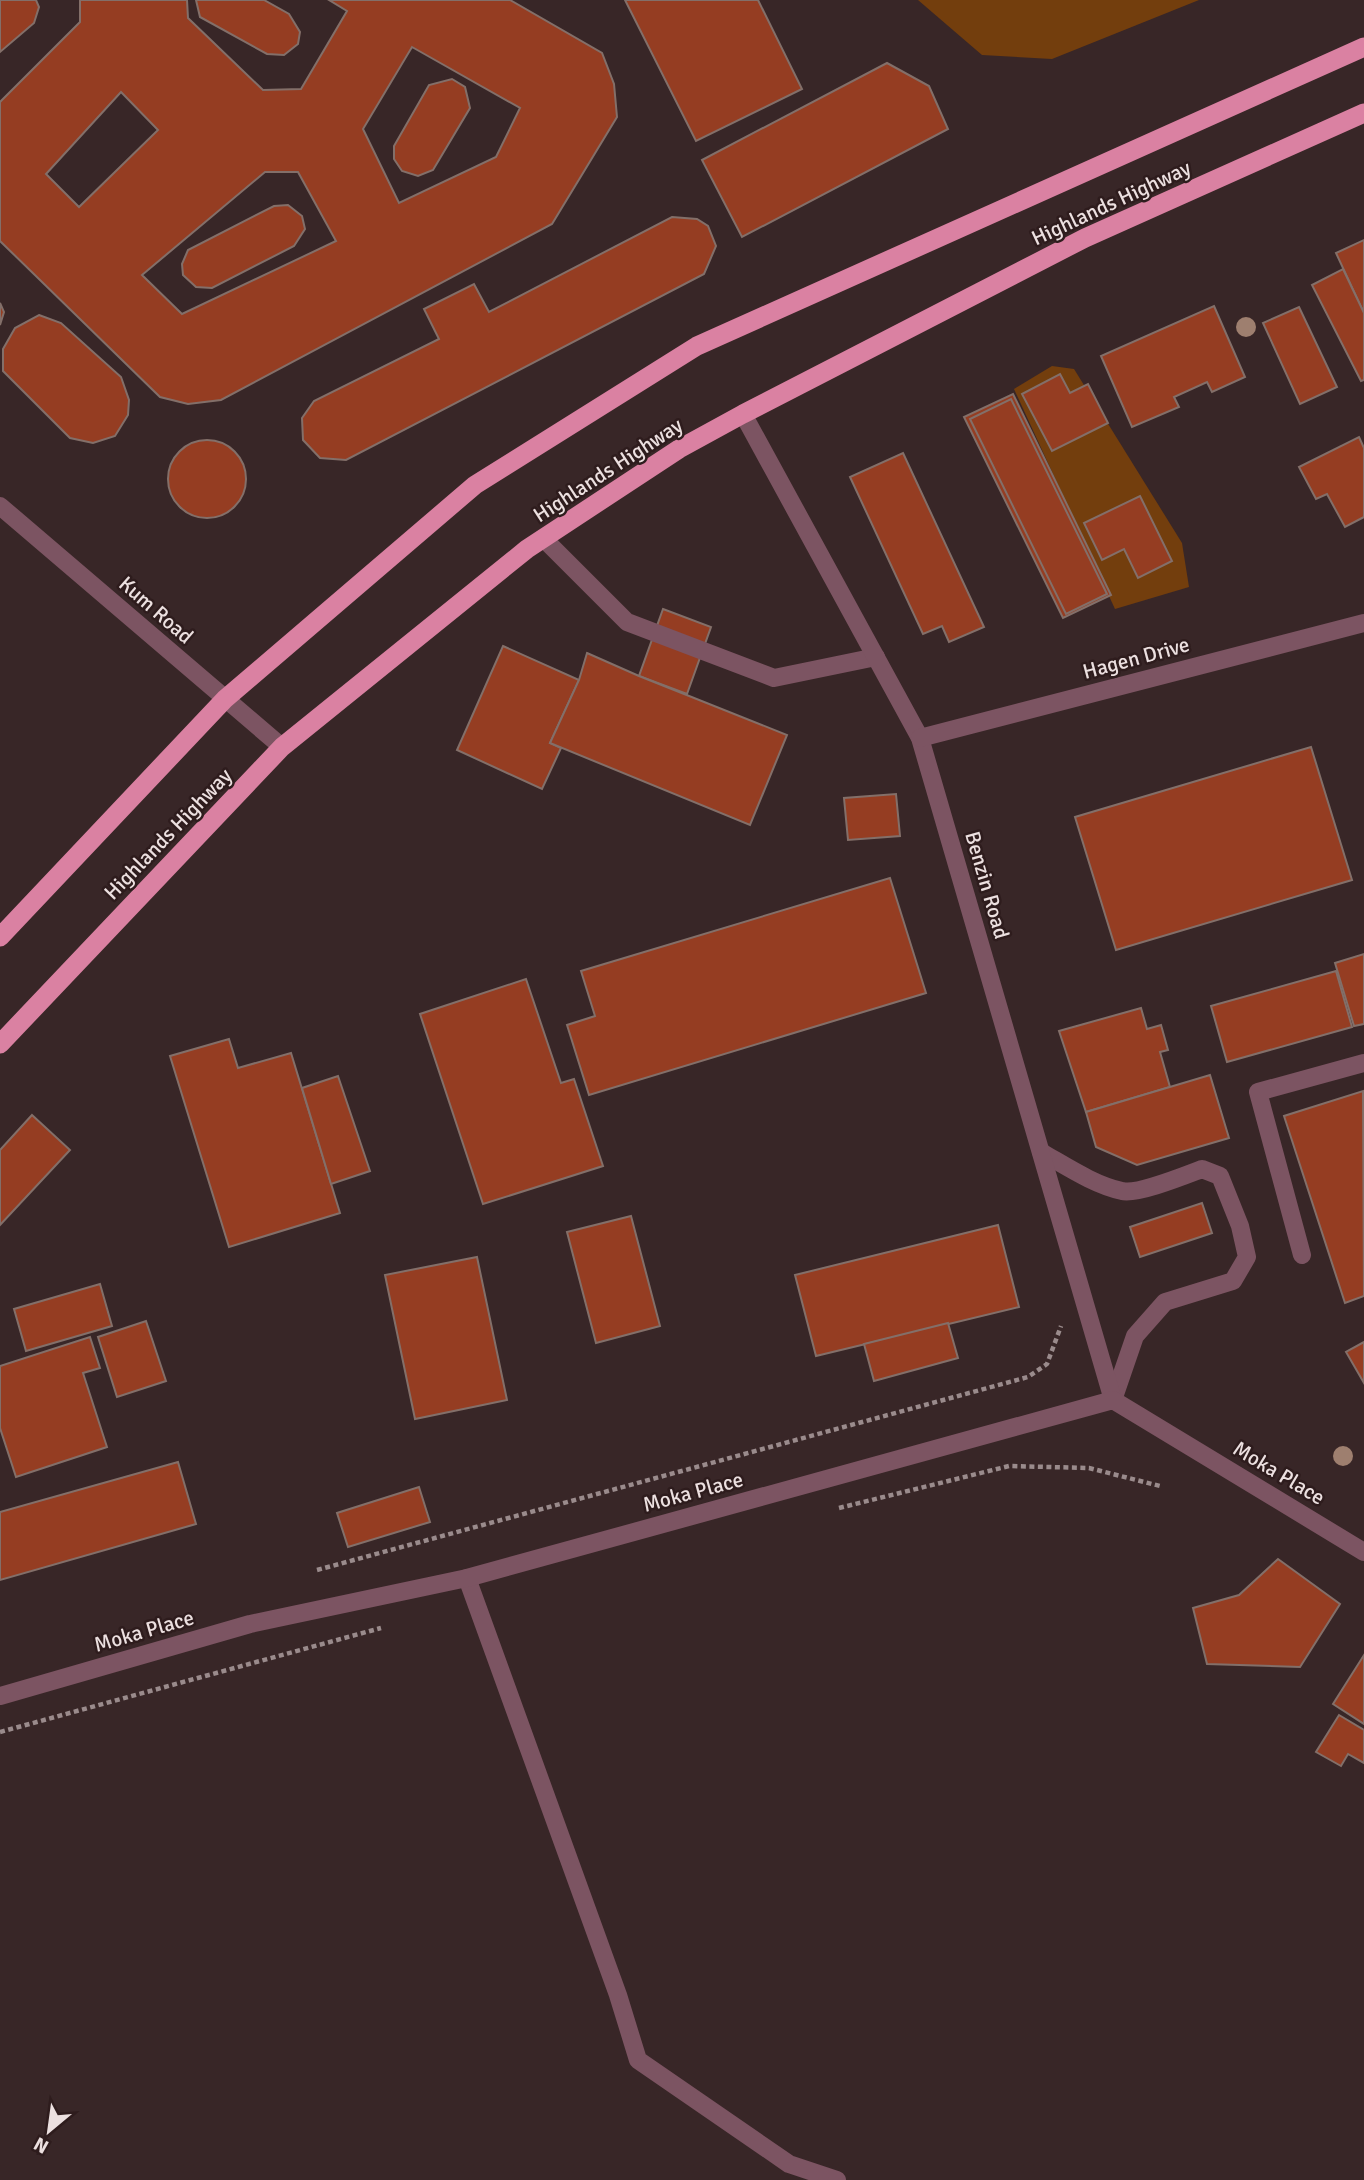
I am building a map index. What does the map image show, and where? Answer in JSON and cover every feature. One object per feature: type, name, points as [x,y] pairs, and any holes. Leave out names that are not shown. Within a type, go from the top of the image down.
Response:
[{"type":"highway","name":"Highlands Highway","points":[[0,937],[225,699],[475,485],[697,346],[1364,47]]},
{"type":"highway","name":"Highlands Highway","points":[[0,1044],[282,747],[412,640],[543,538],[679,449],[743,414],[1085,238],[1364,113]]},
{"type":"street","name":"Benzin Road","points":[[743,414],[920,738],[1114,1400]]},
{"type":"street","name":"Kum Road","points":[[0,506],[282,747]]},
{"type":"street","points":[[543,538],[627,622],[774,678],[876,657]]},
{"type":"street","name":"Hagen Drive","points":[[920,738],[1364,623]]},
{"type":"street","points":[[1302,1255],[1258,1092],[1364,1063]]},
{"type":"street","points":[[1041,1152],[1089,1178],[1124,1192],[1172,1181],[1202,1169],[1220,1176],[1240,1226],[1247,1257],[1233,1281],[1165,1301],[1135,1336],[1114,1400]]},
{"type":"street","name":"Moka Place","points":[[0,1696],[250,1624],[467,1578],[1114,1400],[1364,1552]]},
{"type":"street","points":[[467,1578],[613,1982],[638,2060],[789,2164],[837,2180]]},
{"type":"path","points":[[317,1570],[1028,1377],[1047,1364],[1062,1324]]},
{"type":"path","points":[[832,1510],[1009,1466],[1089,1468],[1160,1486]]},
{"type":"path","points":[[0,1732],[385,1627]]},
{"type":"shaded area","points":[[918,0],[1199,0],[1052,59],[982,55]]},
{"type":"shaded area","points":[[1052,366],[1074,369],[1182,543],[1189,587],[1115,609],[1014,389]]},
{"type":"building","points":[[0,0],[36,0],[39,7],[34,23],[0,52]]},
{"type":"building","points":[[80,0],[187,0],[188,18],[263,90],[301,89],[347,11],[329,0],[510,0],[602,53],[614,84],[617,117],[552,224],[221,400],[188,404],[160,397],[0,241],[0,102],[80,22]],"holes":[[[412,47],[520,108],[496,157],[399,203],[363,129]],[[121,92],[158,130],[79,207],[46,174]],[[265,172],[298,172],[336,241],[182,314],[142,275]]]},
{"type":"building","points":[[196,0],[264,0],[289,14],[300,32],[298,44],[284,55],[267,54],[200,17]]},
{"type":"building","points":[[625,0],[758,0],[802,89],[696,141]]},
{"type":"building","points":[[887,63],[929,86],[948,129],[742,237],[702,160]]},
{"type":"building","points":[[452,79],[465,87],[470,108],[433,170],[418,176],[402,171],[394,159],[394,146],[429,85]]},
{"type":"building","points":[[288,205],[302,216],[305,229],[294,246],[212,288],[196,287],[183,275],[182,264],[188,250],[274,206]]},
{"type":"building","points":[[672,217],[697,219],[708,226],[716,246],[704,274],[346,460],[320,458],[303,440],[302,418],[314,401],[439,339],[424,309],[474,284],[489,312]]},
{"type":"building","points":[[1364,240],[1364,313],[1336,253]]},
{"type":"building","points":[[1343,269],[1364,313],[1364,380],[1361,381],[1312,285]]},
{"type":"building","points":[[0,303],[4,312],[0,325]]},
{"type":"building","points":[[1214,306],[1245,377],[1212,392],[1207,382],[1174,397],[1179,407],[1132,427],[1101,356]]},
{"type":"building","points":[[1299,307],[1337,387],[1300,404],[1263,323]]},
{"type":"building","points":[[39,315],[61,323],[121,377],[129,400],[128,415],[115,436],[93,443],[70,438],[3,371],[3,349],[15,328]]},
{"type":"building","points":[[1060,374],[1070,393],[1088,384],[1108,423],[1052,451],[1022,394]]},
{"type":"building","points":[[1013,394],[1111,595],[1063,618],[964,417]]},
{"type":"building","points":[[1011,399],[1107,594],[1066,614],[970,419]]},
{"type":"building","points":[[1359,437],[1364,448],[1364,517],[1345,527],[1327,494],[1316,499],[1299,467]]},
{"type":"building","points":[[207,440],[222,443],[234,452],[243,464],[246,479],[243,494],[234,506],[222,515],[207,518],[192,515],[180,506],[171,494],[168,479],[171,464],[180,452],[192,443]]},
{"type":"building","points":[[903,453],[984,627],[949,642],[942,626],[923,634],[850,477]]},
{"type":"building","points":[[1140,496],[1172,561],[1138,578],[1124,549],[1102,560],[1084,523]]},
{"type":"building","points":[[663,609],[711,627],[687,694],[639,676]]},
{"type":"building","points":[[503,646],[579,680],[550,743],[561,748],[542,789],[457,750]]},
{"type":"building","points":[[587,653],[787,735],[750,825],[550,743],[579,680]]},
{"type":"building","points":[[1311,747],[1352,880],[1116,950],[1075,817]]},
{"type":"building","points":[[896,794],[900,836],[848,840],[844,798]]},
{"type":"building","points":[[890,878],[926,993],[589,1095],[567,1025],[595,1016],[581,971]]},
{"type":"building","points":[[1364,954],[1364,1024],[1354,1026],[1335,963]]},
{"type":"building","points":[[1336,971],[1352,1027],[1227,1062],[1211,1006]]},
{"type":"building","points":[[526,979],[561,1083],[574,1079],[603,1166],[483,1204],[420,1014]]},
{"type":"building","points":[[1141,1008],[1147,1029],[1161,1025],[1168,1050],[1160,1052],[1170,1087],[1086,1112],[1059,1031]]},
{"type":"building","points":[[229,1039],[238,1068],[291,1053],[340,1213],[229,1247],[170,1056]]},
{"type":"building","points":[[1210,1075],[1229,1138],[1137,1165],[1096,1147],[1086,1112]]},
{"type":"building","points":[[338,1076],[370,1171],[331,1184],[302,1088]]},
{"type":"building","points":[[1363,1091],[1364,1296],[1345,1303],[1284,1116]]},
{"type":"building","points":[[32,1115],[70,1150],[0,1225],[0,1150]]},
{"type":"building","points":[[1202,1203],[1212,1233],[1140,1257],[1130,1227]]},
{"type":"building","points":[[631,1216],[660,1326],[596,1343],[567,1232]]},
{"type":"building","points":[[998,1225],[1019,1307],[816,1356],[795,1275]]},
{"type":"building","points":[[477,1257],[507,1400],[415,1419],[385,1275]]},
{"type":"building","points":[[100,1284],[112,1326],[26,1351],[14,1309]]},
{"type":"building","points":[[146,1321],[166,1381],[117,1397],[98,1337]]},
{"type":"building","points":[[948,1323],[958,1358],[874,1381],[864,1344]]},
{"type":"building","points":[[90,1337],[100,1368],[83,1373],[107,1447],[16,1477],[0,1428],[0,1366]]},
{"type":"building","points":[[1364,1342],[1364,1383],[1346,1352]]},
{"type":"building","points":[[178,1462],[196,1524],[0,1580],[0,1512]]},
{"type":"building","points":[[419,1487],[430,1522],[348,1547],[337,1513]]},
{"type":"building","points":[[1278,1559],[1340,1604],[1300,1667],[1207,1664],[1193,1608],[1239,1595]]},
{"type":"building","points":[[1364,1655],[1364,1724],[1333,1704]]},
{"type":"building","points":[[1339,1715],[1364,1730],[1364,1763],[1348,1754],[1341,1766],[1316,1752]]}]
